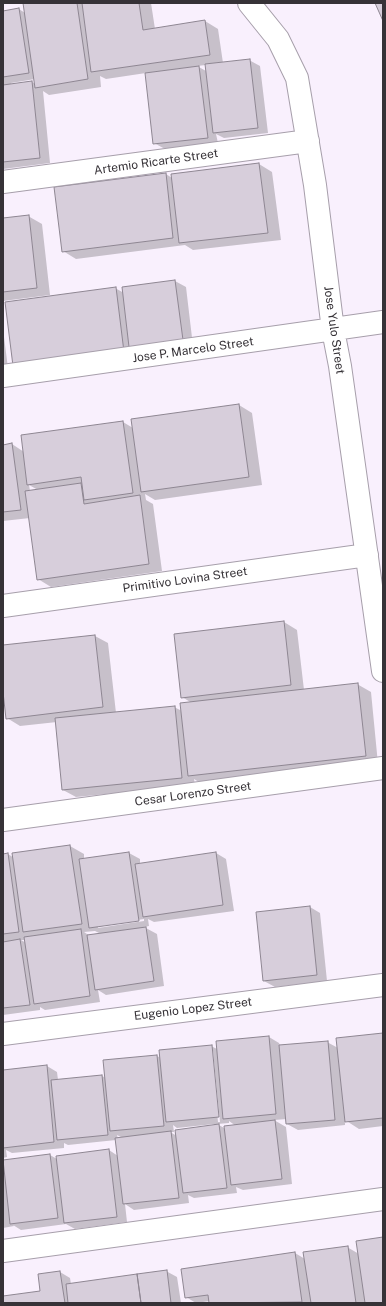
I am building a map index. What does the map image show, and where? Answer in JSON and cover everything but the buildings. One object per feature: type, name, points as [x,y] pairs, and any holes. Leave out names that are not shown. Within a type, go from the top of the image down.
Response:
[{"type":"street","name":"Jose Yulo Street","points":[[249,3],[278,39],[298,78],[383,670]]},
{"type":"street","name":"Artemio Ricarte Street","points":[[3,182],[308,141]]},
{"type":"street","name":"Jose P. Marcelo Street","points":[[3,376],[383,322]]},
{"type":"street","name":"Primitivo Lovina Street","points":[[3,606],[367,555]]},
{"type":"street","name":"Cesar Lorenzo Street","points":[[3,820],[383,768]]},
{"type":"street","name":"Eugenio Lopez Street","points":[[3,1034],[383,985]]},
{"type":"street","points":[[3,1251],[383,1199]]}]
